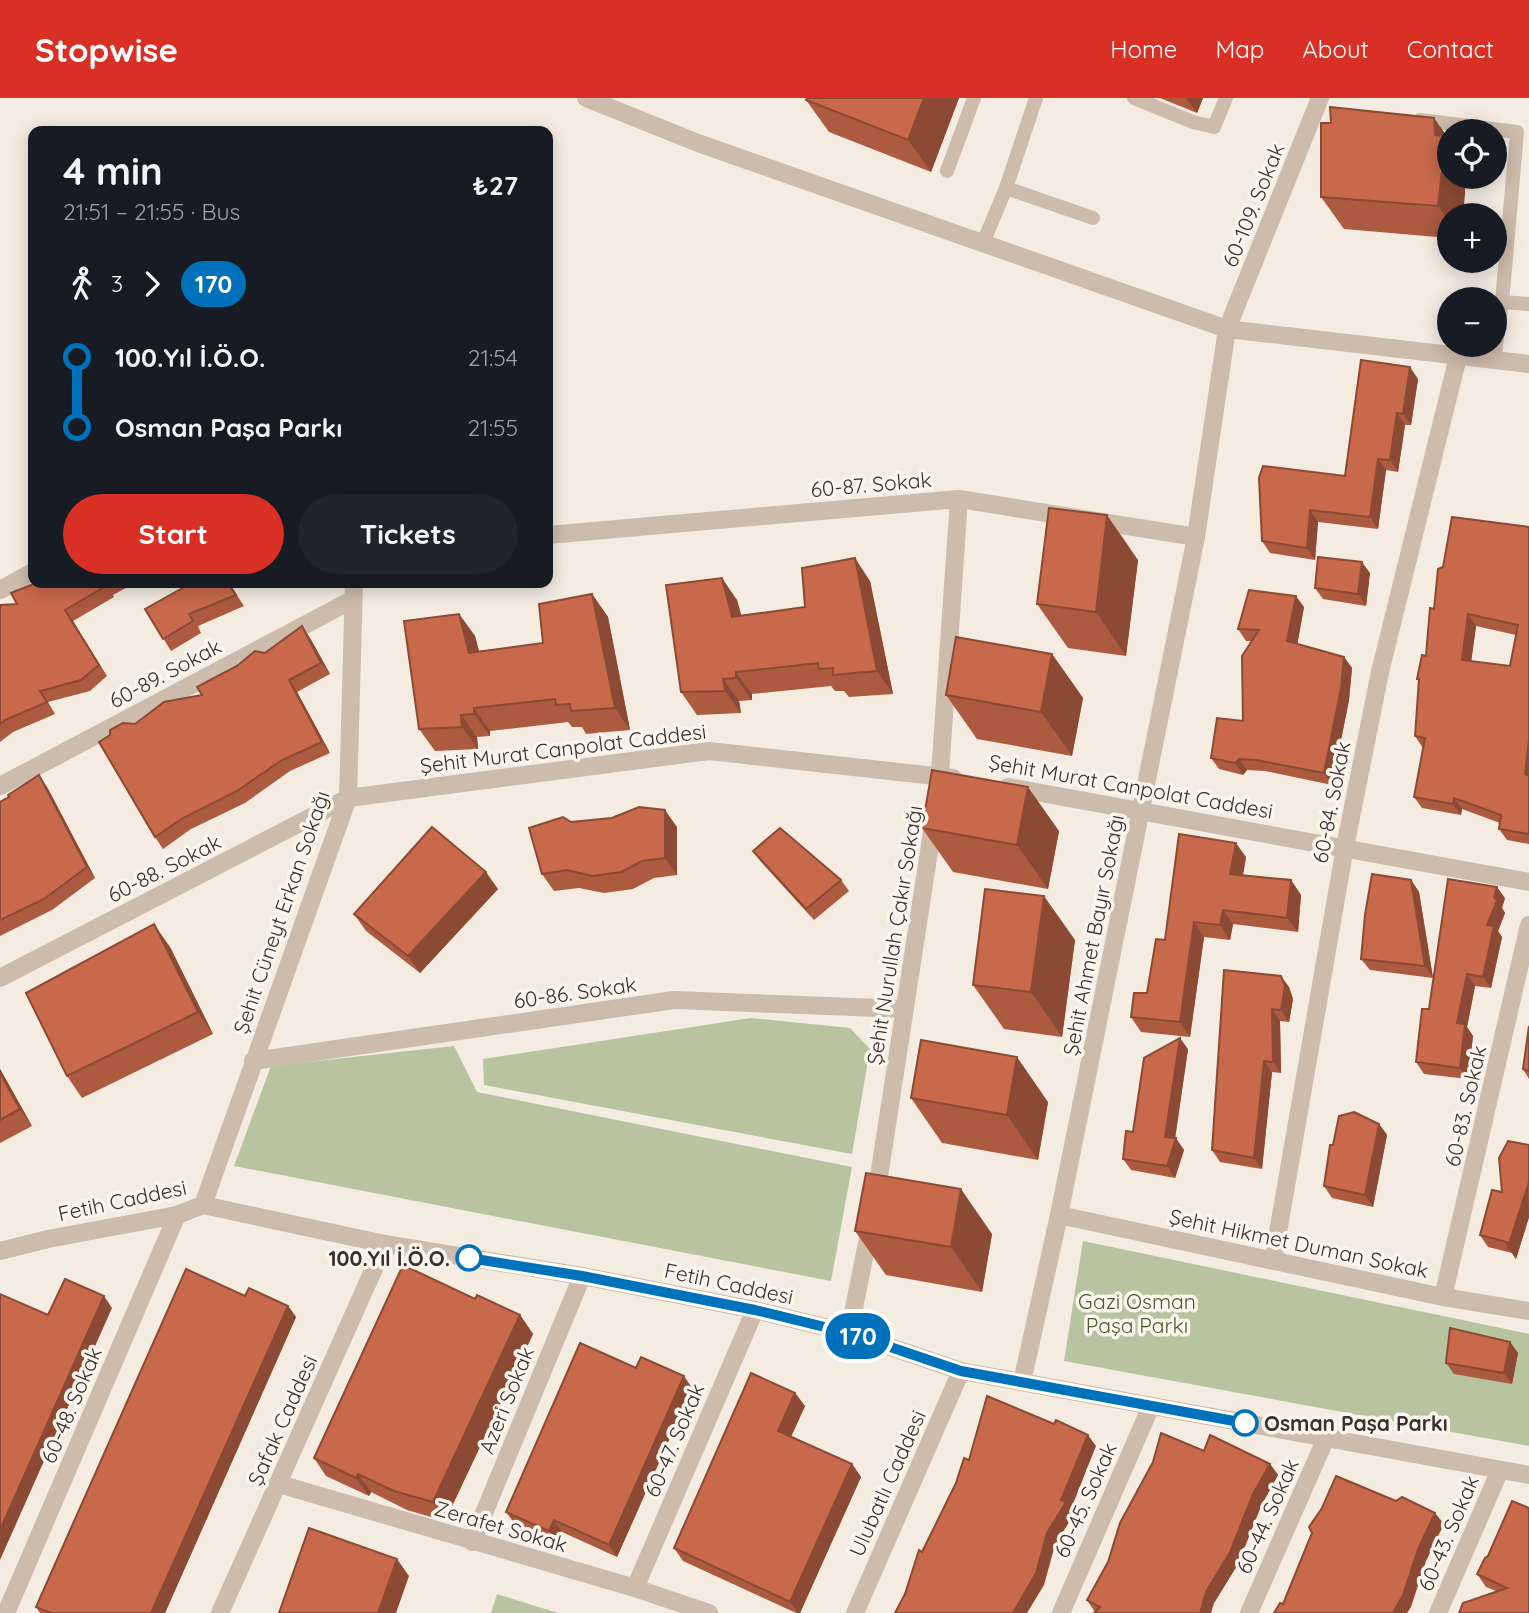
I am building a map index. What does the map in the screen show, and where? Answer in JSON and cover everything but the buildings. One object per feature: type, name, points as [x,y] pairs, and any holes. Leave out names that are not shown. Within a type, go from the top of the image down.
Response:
[{"type":"street","points":[[586,98],[698,144],[1227,329],[1437,354]]},
{"type":"street","name":"60-109. Sokak","points":[[1227,329],[1320,98]]},
{"type":"street","name":"Şehit Ahmet Bayır Sokağı","points":[[1022,1382],[1059,1214],[1196,537],[1227,329]]},
{"type":"street","points":[[1458,357],[1529,364]]},
{"type":"street","name":"60-84. Sokak","points":[[1273,1261],[1345,847],[1380,672],[1458,357]]},
{"type":"street","name":"60-87. Sokak","points":[[553,535],[959,499],[1196,537]]},
{"type":"street","name":"Şehit Nurullah Çakır Sokağı","points":[[849,1333],[879,1181],[941,776],[959,499]]},
{"type":"street","points":[[0,590],[28,575]]},
{"type":"street","name":"60-89. Sokak","points":[[0,786],[353,592]]},
{"type":"street","name":"Şehit Cüneyt Erkan Sokağı","points":[[203,1205],[348,798],[353,592]]},
{"type":"street","name":"Şehit Murat Canpolat Caddesi","points":[[348,798],[709,751],[968,780]]},
{"type":"street","name":"Şehit Murat Canpolat Caddesi","points":[[995,785],[1529,882]]},
{"type":"street","name":"60-88. Sokak","points":[[0,978],[348,798]]},
{"type":"street","name":"60-83. Sokak","points":[[1443,1297],[1529,925]]},
{"type":"street","name":"60-86. Sokak","points":[[253,1061],[674,1000],[905,1009]]},
{"type":"street","name":"Fetih Caddesi","points":[[0,1251],[177,1215],[203,1205],[385,1244],[582,1276],[755,1310],[849,1333],[961,1371],[1529,1475]]},
{"type":"street","name":"Şehit Hikmet Duman Sokak","points":[[1059,1214],[1443,1297],[1529,1311]]},
{"type":"street","name":"60-48. Sokak","points":[[6,1613],[177,1215]]},
{"type":"street","name":"Şafak Caddesi","points":[[220,1613],[385,1244]]},
{"type":"street","name":"Azeri Sokak","points":[[472,1542],[582,1276]]},
{"type":"street","name":"60-47. Sokak","points":[[635,1588],[755,1310]]},
{"type":"street","name":"Ulubatlı Caddesi","points":[[855,1613],[961,1371]]},
{"type":"street","name":"60-45. Sokak","points":[[1061,1613],[1151,1406]]},
{"type":"street","name":"60-44. Sokak","points":[[1249,1613],[1326,1438]]},
{"type":"street","name":"60-43. Sokak","points":[[1438,1613],[1500,1470]]},
{"type":"street","name":"Zerafet Sokak","points":[[279,1484],[635,1588],[709,1613]]},
{"type":"lane","points":[[947,171],[974,98]]},
{"type":"lane","points":[[983,243],[1006,188],[1035,98]]},
{"type":"lane","points":[[1134,98],[1193,122],[1214,127],[1226,98]]},
{"type":"lane","points":[[1410,119],[1517,132],[1503,287]]},
{"type":"lane","points":[[1006,188],[1093,218]]},
{"type":"lane","points":[[1507,302],[1529,304]]},
{"type":"lane","points":[[1494,361],[1495,357]]},
{"type":"green space","points":[[751,1018],[850,1028],[870,1049],[852,1154],[484,1085],[483,1059]]},
{"type":"green space","points":[[454,1046],[477,1092],[852,1167],[831,1281],[234,1166],[271,1066]]},
{"type":"green space","name":"Gazi Osman Paşa Parkı","points":[[1083,1241],[1529,1334],[1529,1446],[1064,1361]]},
{"type":"green space","points":[[497,1594],[558,1613],[491,1613]]},
{"type":"bus line","name":"170","points":[[469,1258],[582,1276],[755,1310],[849,1333],[961,1371],[1245,1423]]},
{"type":"place","name":"100.Yıl İ.Ö.O.","points":[[469,1258]]},
{"type":"place","name":"Osman Paşa Parkı","points":[[1245,1423]]}]
